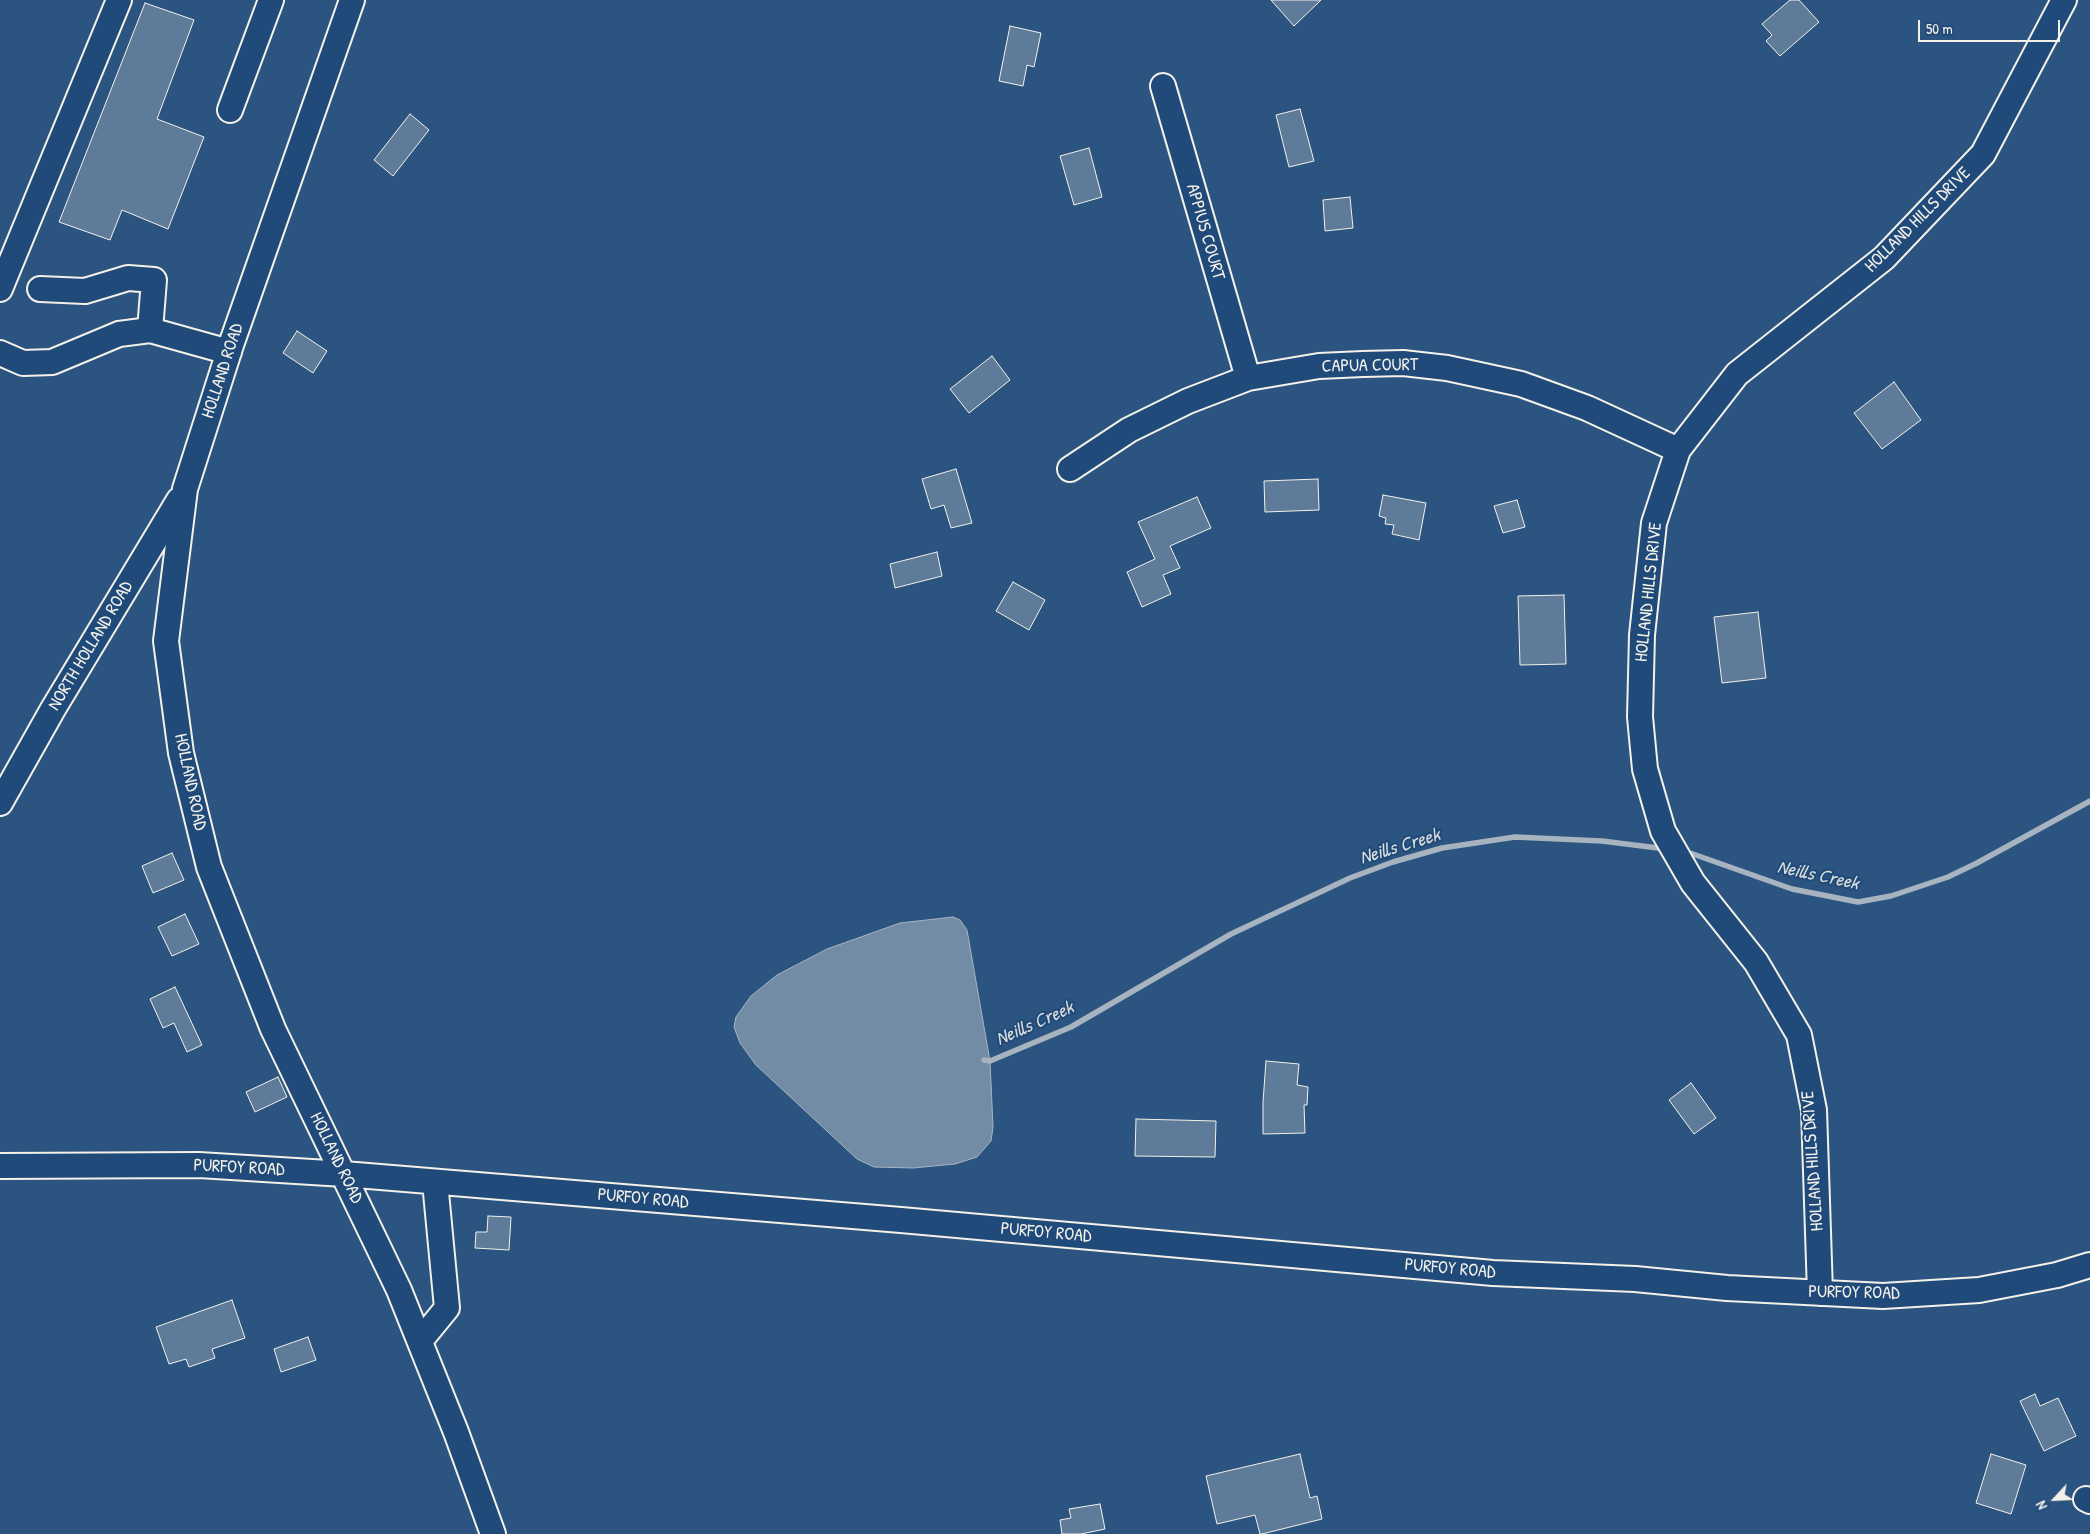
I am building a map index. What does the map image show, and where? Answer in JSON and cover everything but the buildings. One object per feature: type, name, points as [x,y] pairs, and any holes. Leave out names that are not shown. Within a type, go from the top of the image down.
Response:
[{"type":"street","points":[[0,289],[119,0]]},
{"type":"street","points":[[230,110],[271,0]]},
{"type":"street","name":"HOLLAND ROAD","points":[[352,0],[229,352],[185,490],[166,641],[181,753],[209,867],[273,1029],[399,1290],[493,1534]]},
{"type":"street","name":"HOLLAND HILLS DRIVE","points":[[1820,1292],[1814,1110],[1799,1035],[1756,962],[1693,883],[1663,831],[1645,769],[1640,717],[1642,635],[1654,523],[1678,450],[1737,374],[1884,258],[1983,154],[2064,0]]},
{"type":"street","name":"APPIUS COURT","points":[[1163,86],[1248,378]]},
{"type":"street","points":[[40,289],[85,292],[128,278],[154,280],[150,330]]},
{"type":"street","points":[[0,354],[23,363],[52,362],[119,334],[150,330],[229,352]]},
{"type":"street","name":"CAPUA COURT","points":[[1070,469],[1129,430],[1188,401],[1248,378],[1319,366],[1404,364],[1447,368],[1521,384],[1587,408],[1678,450]]},
{"type":"street","name":"NORTH HOLLAND ROAD","points":[[0,804],[53,709],[185,490]]},
{"type":"street","name":"PURFOY ROAD","points":[[0,1166],[199,1165],[344,1174],[891,1219],[1483,1272],[1635,1279],[1727,1288],[1883,1296],[1978,1290],[2057,1275],[2090,1265]]},
{"type":"street","points":[[420,1341],[447,1308],[435,1182]]},
{"type":"water","points":[[953,917],[960,920],[967,930],[990,1061],[993,1127],[991,1141],[977,1157],[955,1164],[913,1168],[874,1167],[857,1159],[756,1065],[740,1043],[734,1027],[736,1017],[751,996],[777,975],[827,949],[900,923]]},
{"type":"waterway","name":"Neills Creek","points":[[1683,852],[1792,889],[1858,902],[1891,896],[1948,877],[2090,801]]},
{"type":"waterway","name":"Neills Creek","points":[[984,1060],[990,1061],[1071,1027],[1231,934],[1350,878],[1393,862],[1442,848],[1515,837],[1602,841],[1666,849]]}]
